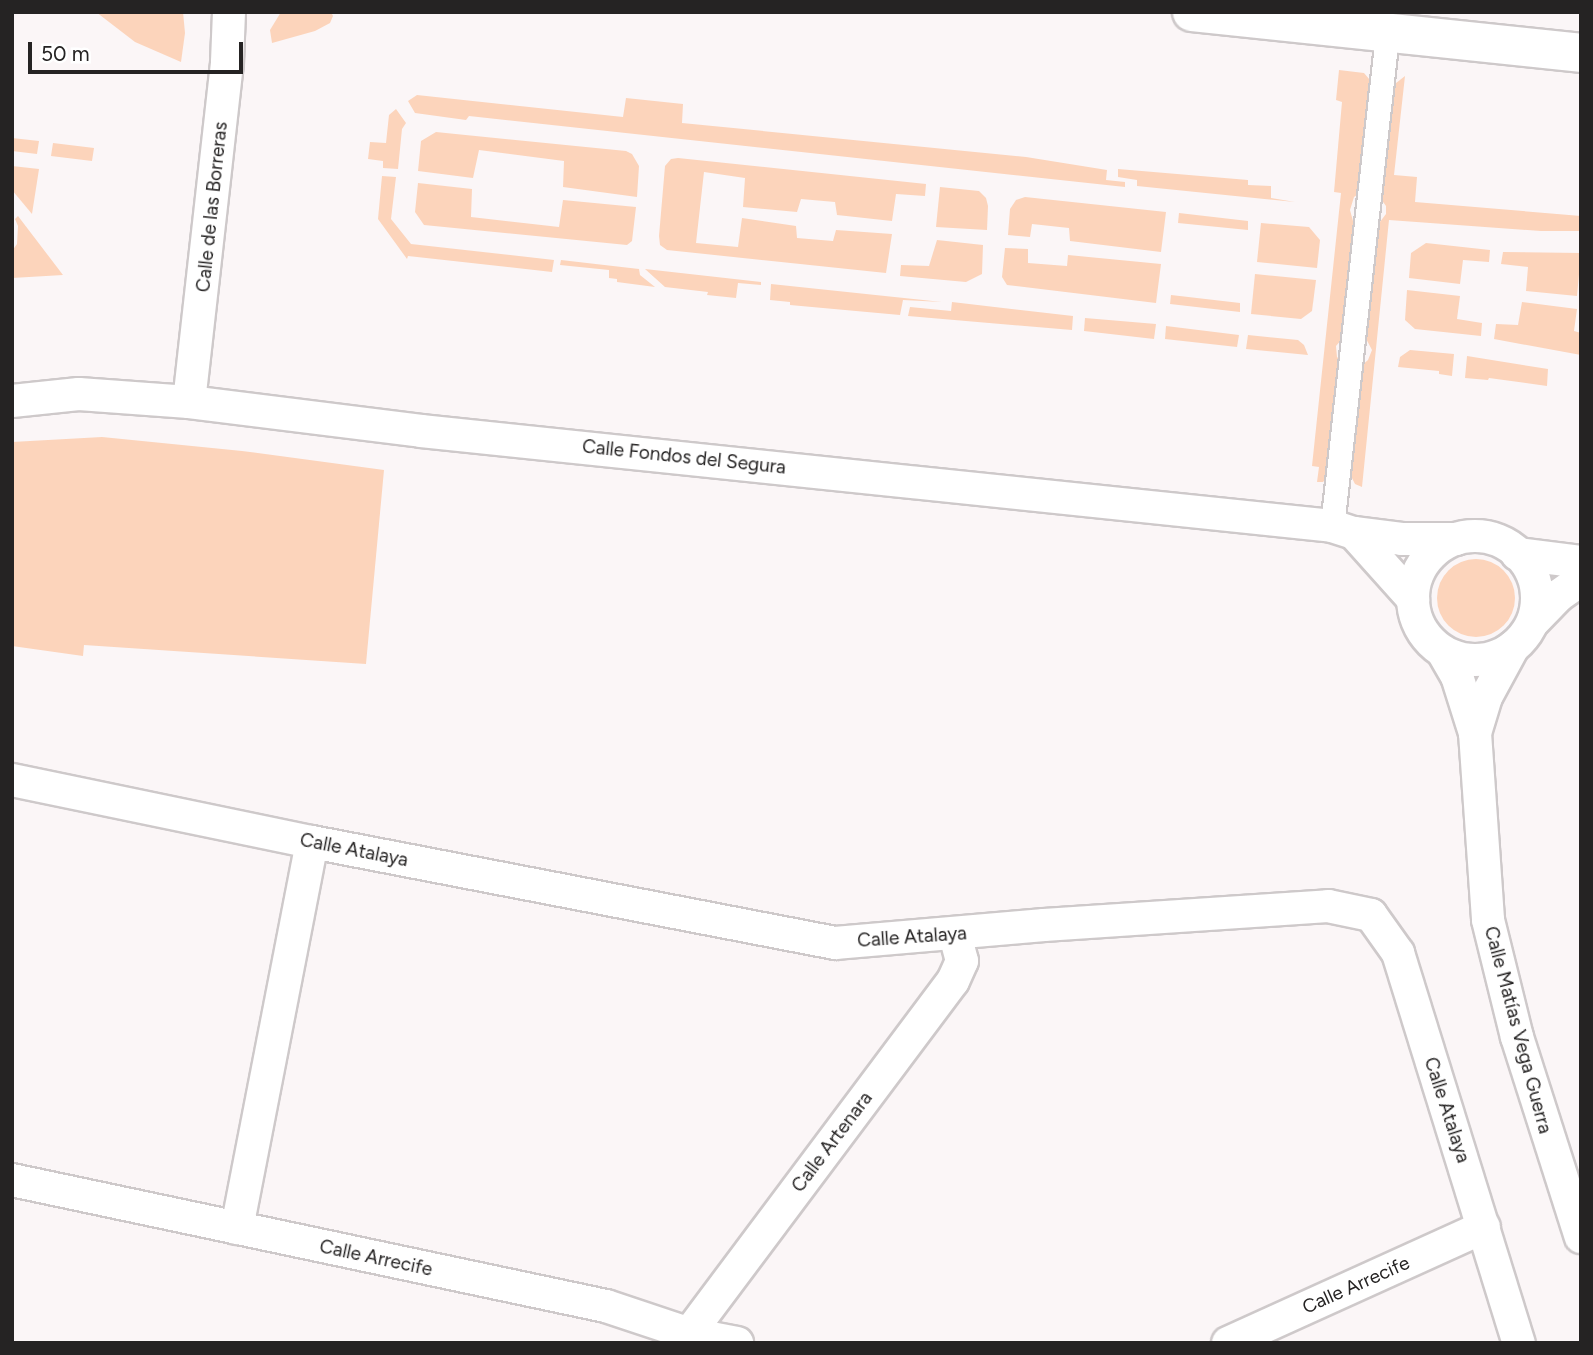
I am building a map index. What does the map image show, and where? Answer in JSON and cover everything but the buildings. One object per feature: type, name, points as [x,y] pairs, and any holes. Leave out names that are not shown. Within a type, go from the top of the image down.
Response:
[{"type":"street","name":"Calle de las Borreras","points":[[189,402],[223,103],[229,12]]},
{"type":"street","points":[[1192,12],[1581,52]]},
{"type":"street","points":[[1387,34],[1343,530],[1413,599]]},
{"type":"street","name":"Calle Fondos del Segura","points":[[12,401],[79,394],[189,402],[421,431],[1343,530],[1402,539],[1456,539]]},
{"type":"street","points":[[1533,622],[1537,601],[1534,580],[1526,562],[1495,539],[1475,536],[1456,539],[1438,548],[1425,562],[1416,579],[1413,599],[1422,629],[1443,652],[1463,659],[1484,660],[1513,647],[1558,596],[1581,580]]},
{"type":"street","points":[[1517,554],[1581,562]]},
{"type":"street","name":"Calle Matías Vega Guerra","points":[[1475,733],[1486,697],[1513,647]]},
{"type":"street","name":"Calle Matías Vega Guerra","points":[[1443,652],[1457,676],[1475,733],[1488,920],[1517,1037],[1565,1197],[1581,1237]]},
{"type":"street","name":"Calle Atalaya","points":[[12,780],[312,842],[835,943],[1044,925],[1328,906],[1371,915],[1398,953],[1519,1343]]},
{"type":"street","points":[[237,1228],[312,842]]},
{"type":"street","name":"Calle Artenara","points":[[686,1338],[953,981],[962,961],[956,934]]},
{"type":"street","name":"Calle Arrecife","points":[[12,1180],[606,1306],[686,1338],[737,1343]]},
{"type":"street","name":"Calle Arrecife","points":[[1228,1343],[1485,1227]]},
{"type":"shaded area","points":[[96,12],[183,12],[185,33],[181,62],[135,42]]},
{"type":"shaded area","points":[[281,12],[331,12],[333,16],[330,23],[315,31],[272,43],[270,30]]},
{"type":"shaded area","points":[[1339,70],[1364,73],[1375,86],[1363,191],[1354,197],[1350,210],[1353,221],[1358,225],[1347,333],[1336,346],[1337,357],[1343,363],[1332,472],[1323,482],[1317,482],[1319,467],[1312,466],[1341,193],[1334,192],[1342,102],[1336,100]]},
{"type":"shaded area","points":[[1405,76],[1394,175],[1417,177],[1415,202],[1581,216],[1581,231],[1541,231],[1389,220],[1362,487],[1355,484],[1350,474],[1361,366],[1368,360],[1372,350],[1364,335],[1376,227],[1386,214],[1386,206],[1378,195],[1391,87]]},
{"type":"shaded area","points":[[417,95],[623,117],[626,98],[683,104],[682,123],[1026,157],[1107,170],[1106,180],[1125,182],[1125,187],[469,116],[466,120],[415,113],[408,101]]},
{"type":"shaded area","points":[[396,109],[406,123],[402,129],[398,169],[383,168],[383,161],[368,159],[370,142],[386,143],[389,115]]},
{"type":"shaded area","points":[[436,132],[626,151],[632,154],[639,166],[637,197],[563,187],[564,161],[479,150],[473,178],[418,171],[421,141]]},
{"type":"shaded area","points":[[12,138],[39,141],[37,154],[12,151]]},
{"type":"shaded area","points":[[53,143],[94,148],[92,161],[51,156]]},
{"type":"shaded area","points":[[671,159],[926,184],[925,196],[896,194],[892,221],[837,215],[835,202],[801,199],[797,212],[743,207],[745,178],[704,172],[696,243],[738,247],[742,218],[796,226],[797,238],[833,241],[836,230],[892,234],[886,273],[667,250],[660,245],[659,236],[665,166]]},
{"type":"shaded area","points":[[12,166],[39,169],[32,214],[12,190]]},
{"type":"shaded area","points":[[1118,169],[1248,180],[1248,185],[1271,186],[1271,198],[1295,202],[1137,186],[1137,180],[1118,177]]},
{"type":"shaded area","points":[[382,176],[396,177],[391,219],[411,244],[554,260],[552,272],[408,256],[407,259],[378,219]]},
{"type":"shaded area","points":[[418,183],[472,189],[471,217],[559,227],[563,200],[636,207],[632,241],[627,245],[424,225],[415,212]]},
{"type":"shaded area","points":[[940,187],[979,191],[986,198],[988,206],[987,230],[936,227]]},
{"type":"shaded area","points":[[1025,197],[1166,212],[1161,252],[1070,241],[1069,228],[1032,224],[1030,237],[1008,235],[1010,209],[1016,200]]},
{"type":"shaded area","points":[[1179,213],[1248,221],[1248,230],[1178,223]]},
{"type":"shaded area","points":[[18,216],[63,275],[12,278],[12,251],[17,244],[18,226],[15,219]]},
{"type":"shaded area","points":[[1261,223],[1309,227],[1320,240],[1317,268],[1257,262]]},
{"type":"shaded area","points":[[937,240],[983,245],[982,274],[966,282],[900,276],[901,265],[929,266]]},
{"type":"shaded area","points":[[1426,243],[1490,250],[1489,262],[1463,260],[1460,284],[1409,278],[1411,253]]},
{"type":"shaded area","points":[[1005,248],[1028,249],[1028,263],[1067,266],[1068,255],[1161,264],[1156,303],[1007,285],[1002,277]]},
{"type":"shaded area","points":[[1503,252],[1581,253],[1577,296],[1526,291],[1528,267],[1501,264]]},
{"type":"shaded area","points":[[561,260],[639,269],[640,275],[655,287],[617,282],[617,279],[609,278],[609,270],[560,265]]},
{"type":"shaded area","points":[[645,269],[761,282],[761,285],[738,283],[736,298],[707,295],[708,292],[665,287]]},
{"type":"shaded area","points":[[1255,274],[1316,280],[1312,311],[1301,319],[1251,314]]},
{"type":"shaded area","points":[[771,284],[942,302],[903,300],[900,315],[790,305],[790,302],[770,300]]},
{"type":"shaded area","points":[[1407,290],[1460,296],[1457,319],[1482,323],[1481,336],[1415,329],[1405,320]]},
{"type":"shaded area","points":[[1171,295],[1240,303],[1240,312],[1170,304]]},
{"type":"shaded area","points":[[952,302],[1073,316],[1072,330],[908,316],[910,307],[951,311]]},
{"type":"shaded area","points":[[1522,302],[1577,309],[1574,331],[1581,333],[1581,355],[1494,339],[1496,324],[1518,325]]},
{"type":"shaded area","points":[[1085,318],[1156,324],[1154,339],[1084,331]]},
{"type":"shaded area","points":[[1166,326],[1239,335],[1237,347],[1165,339]]},
{"type":"shaded area","points":[[1248,335],[1298,340],[1304,345],[1308,355],[1246,349]]},
{"type":"shaded area","points":[[1410,350],[1454,354],[1452,376],[1439,374],[1439,371],[1398,367],[1400,357]]},
{"type":"shaded area","points":[[1467,356],[1548,369],[1547,386],[1489,378],[1465,378]]},
{"type":"shaded area","points":[[102,437],[242,451],[384,470],[366,664],[84,645],[83,656],[12,646],[12,442]]},
{"type":"shaded area","points":[[1476,559],[1491,562],[1504,570],[1512,583],[1515,598],[1512,613],[1504,626],[1491,634],[1476,637],[1461,634],[1448,626],[1440,613],[1437,598],[1440,583],[1448,570],[1461,562]]}]
